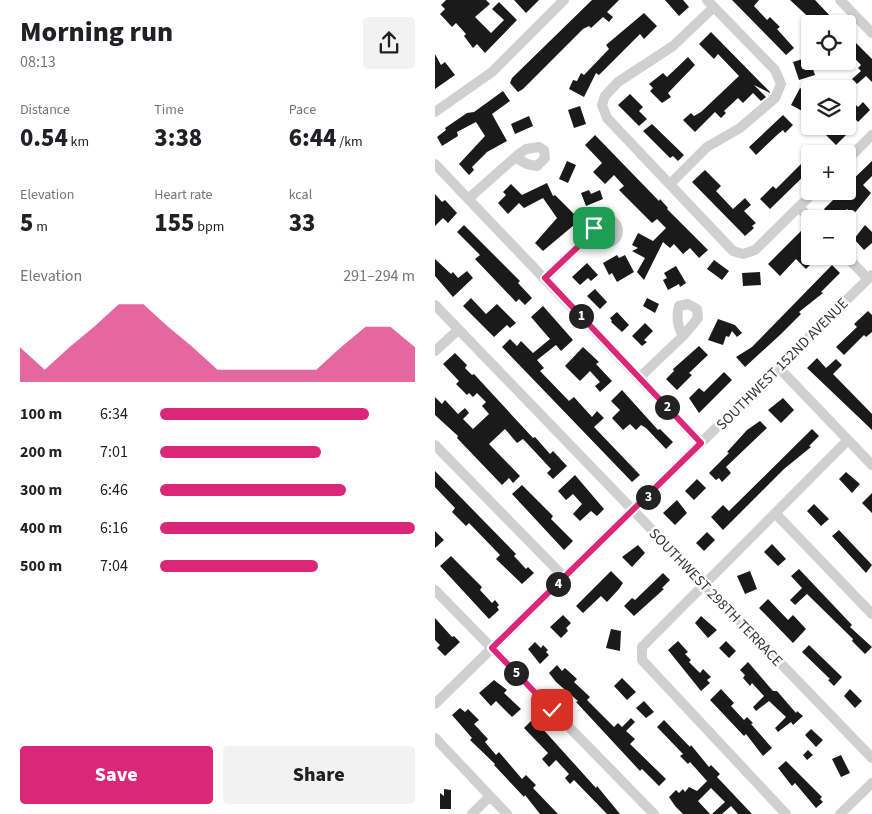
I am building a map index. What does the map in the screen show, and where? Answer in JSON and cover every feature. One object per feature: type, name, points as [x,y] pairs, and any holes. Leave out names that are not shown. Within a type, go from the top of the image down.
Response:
[{"type":"street","points":[[435,112],[492,72],[564,0]]},
{"type":"street","points":[[840,0],[872,33]]},
{"type":"street","points":[[670,184],[707,147],[740,128],[775,98],[781,84],[775,70],[711,4],[673,46],[618,82],[605,96],[602,105],[607,118],[733,251],[743,254],[755,250],[806,200]]},
{"type":"street","points":[[856,151],[872,135]]},
{"type":"street","points":[[468,199],[516,158]]},
{"type":"street","points":[[435,164],[701,443]]},
{"type":"street","points":[[799,207],[802,210]]},
{"type":"street","points":[[545,278],[585,240],[595,235]]},
{"type":"street","points":[[856,265],[870,277]]},
{"type":"street","name":"SOUTHWEST 152ND AVENUE","points":[[435,704],[634,511],[870,277]]},
{"type":"street","name":"SOUTHWEST 298TH TERRACE","points":[[435,305],[872,758]]},
{"type":"street","points":[[435,351],[458,330]]},
{"type":"street","points":[[639,378],[683,336]]},
{"type":"street","points":[[779,368],[872,465]]},
{"type":"street","points":[[786,814],[642,660],[641,647],[848,440]]},
{"type":"street","points":[[435,444],[565,578]]},
{"type":"street","points":[[775,513],[872,614]]},
{"type":"street","points":[[435,590],[654,814]]},
{"type":"street","points":[[435,738],[507,814]]},
{"type":"street","points":[[840,814],[872,783]]},
{"type":"street","points":[[472,814],[490,796]]},
{"type":"building","points":[[446,0],[486,0],[490,4],[475,17],[491,33],[504,20],[492,9],[499,2],[517,20],[485,53],[477,44],[473,48],[464,36],[466,34],[456,23],[452,27],[440,14],[445,9],[441,5]]},
{"type":"building","points":[[514,0],[539,0],[526,13]]},
{"type":"building","points":[[592,0],[619,0],[607,12],[613,17],[609,22],[603,17],[591,28],[589,26],[583,29],[518,92],[510,83],[512,78]]},
{"type":"building","points":[[665,0],[683,0],[689,7],[679,16]]},
{"type":"building","points":[[732,0],[759,0],[754,6],[767,20],[770,17],[780,27],[777,29],[794,48],[786,55]]},
{"type":"building","points":[[790,0],[815,0],[829,15],[806,15]]},
{"type":"building","points":[[644,13],[657,26],[644,39],[640,34],[599,75],[596,73],[584,97],[569,89],[573,80],[577,81],[581,73],[584,75],[609,49],[606,45]]},
{"type":"building","points":[[711,32],[770,93],[754,85],[766,97],[761,101],[753,93],[743,103],[738,98],[724,111],[726,113],[721,118],[715,112],[695,132],[683,120],[691,113],[694,116],[701,112],[739,76],[718,54],[714,59],[699,44]]},
{"type":"building","points":[[856,43],[872,59],[872,82],[866,76],[857,84],[856,80],[852,79],[861,71],[858,68],[861,65],[856,60]]},
{"type":"building","points":[[435,54],[441,65],[445,62],[455,75],[435,89]]},
{"type":"building","points":[[688,57],[695,65],[668,93],[671,97],[662,103],[650,91],[653,88],[649,84],[663,73],[667,77]]},
{"type":"building","points":[[801,60],[801,70],[813,70],[815,75],[799,80],[793,62]]},
{"type":"building","points":[[800,88],[801,110],[791,105]]},
{"type":"building","points":[[503,91],[510,101],[492,114],[507,141],[487,152],[472,167],[474,170],[469,175],[459,164],[485,136],[476,122],[457,132],[458,136],[442,146],[437,137],[446,130],[445,128],[467,113],[474,112]]},
{"type":"building","points":[[630,94],[643,107],[639,111],[647,119],[639,126],[618,105]]},
{"type":"building","points":[[863,102],[870,110],[858,122],[856,120],[856,105],[858,107]]},
{"type":"building","points":[[580,106],[586,124],[574,128],[568,110]]},
{"type":"building","points":[[783,115],[793,125],[785,133],[783,130],[756,155],[749,147]]},
{"type":"building","points":[[529,116],[533,126],[515,134],[511,124]]},
{"type":"building","points":[[652,124],[684,155],[678,161],[673,156],[670,158],[643,131]]},
{"type":"building","points":[[595,135],[659,201],[660,199],[667,209],[708,250],[699,258],[690,248],[683,254],[674,244],[670,248],[663,242],[644,280],[637,272],[645,258],[632,251],[638,248],[632,245],[638,233],[653,241],[666,228],[657,219],[652,223],[619,190],[624,186],[614,175],[605,184],[593,172],[602,163],[585,145]]},
{"type":"building","points":[[826,135],[846,135],[836,145]]},
{"type":"building","points":[[567,161],[576,165],[568,183],[559,179]]},
{"type":"building","points":[[872,161],[872,176],[863,185],[871,193],[856,211],[847,209],[825,210],[833,200],[856,200],[856,176]]},
{"type":"building","points":[[801,164],[801,179],[770,209],[760,199],[773,186],[776,189]]},
{"type":"building","points":[[705,170],[721,186],[716,191],[733,209],[745,198],[751,205],[744,211],[756,223],[752,226],[754,228],[745,236],[692,182]]},
{"type":"building","points":[[547,183],[553,196],[555,195],[580,220],[543,251],[535,243],[557,218],[543,198],[524,208],[519,203],[508,214],[498,203],[506,195],[503,192],[511,184],[522,195]]},
{"type":"building","points":[[589,190],[591,194],[600,190],[603,199],[586,206],[581,193]]},
{"type":"building","points":[[435,194],[442,202],[445,200],[457,213],[448,223],[443,218],[435,226]]},
{"type":"building","points":[[464,225],[520,281],[518,283],[532,298],[525,305],[519,299],[516,302],[475,259],[480,255],[457,232]]},
{"type":"building","points":[[865,225],[872,232],[872,243],[864,250],[856,241],[856,236]]},
{"type":"building","points":[[801,231],[801,264],[796,259],[780,276],[768,264]]},
{"type":"building","points":[[617,255],[619,258],[625,255],[634,272],[617,282],[612,273],[609,275],[603,263]]},
{"type":"building","points":[[435,259],[458,278],[467,271],[473,278],[453,297],[435,276]]},
{"type":"building","points":[[714,260],[729,271],[722,280],[707,269]]},
{"type":"building","points":[[587,263],[598,275],[591,281],[588,278],[580,285],[572,277]]},
{"type":"building","points":[[802,265],[810,265],[806,269]]},
{"type":"building","points":[[832,265],[840,273],[821,292],[823,293],[799,312],[801,314],[745,367],[736,357],[752,347]]},
{"type":"building","points":[[676,266],[686,283],[680,287],[679,284],[668,290],[663,280],[667,278],[664,273]]},
{"type":"building","points":[[760,272],[761,285],[743,286],[742,273]]},
{"type":"building","points":[[595,289],[607,302],[600,309],[587,296]]},
{"type":"building","points":[[471,298],[486,314],[497,304],[516,323],[510,328],[507,325],[494,337],[463,306]]},
{"type":"building","points":[[647,298],[659,304],[655,313],[643,306]]},
{"type":"building","points":[[543,306],[573,340],[561,351],[556,345],[537,360],[544,368],[540,371],[569,401],[574,397],[592,417],[597,411],[604,418],[594,427],[640,475],[632,482],[502,347],[510,339],[517,346],[521,341],[533,353],[550,339],[531,317]]},
{"type":"building","points":[[868,311],[872,315],[872,332],[866,337],[864,335],[844,355],[836,347],[857,327],[854,324]]},
{"type":"building","points":[[617,312],[629,325],[622,332],[611,322],[610,318]]},
{"type":"building","points":[[718,319],[735,325],[742,333],[737,337],[732,331],[729,337],[726,336],[723,345],[708,340]]},
{"type":"building","points":[[645,323],[653,331],[644,340],[647,342],[642,346],[632,336]]},
{"type":"building","points":[[699,346],[708,355],[689,373],[692,375],[677,390],[666,379],[674,371],[673,369]]},
{"type":"building","points":[[583,347],[599,362],[596,364],[612,381],[600,392],[595,386],[600,382],[590,371],[580,381],[565,366]]},
{"type":"building","points":[[455,353],[467,365],[465,368],[472,375],[474,374],[533,438],[535,437],[550,454],[553,451],[567,466],[553,479],[547,473],[551,469],[523,439],[517,443],[505,429],[489,444],[520,476],[513,483],[509,478],[502,485],[457,438],[458,436],[435,415],[435,397],[442,404],[445,400],[458,414],[465,408],[469,413],[463,419],[473,429],[489,414],[482,406],[486,402],[477,393],[473,397],[469,393],[467,395],[456,384],[459,381],[443,364]]},
{"type":"building","points":[[817,358],[826,368],[836,359],[842,365],[833,374],[872,414],[872,430],[807,368]]},
{"type":"building","points":[[724,372],[732,380],[699,413],[689,398],[699,388],[704,392]]},
{"type":"building","points":[[622,390],[658,430],[660,429],[673,442],[666,449],[641,425],[636,430],[630,424],[623,430],[612,418],[620,410],[611,401]]},
{"type":"building","points":[[783,398],[794,410],[781,423],[768,410]]},
{"type":"building","points":[[760,421],[767,428],[726,467],[731,473],[722,482],[719,478],[716,480],[709,473],[729,453],[727,452],[747,430]]},
{"type":"building","points":[[812,429],[819,436],[809,446],[811,447],[784,469],[723,530],[711,517],[723,505],[729,511]]},
{"type":"building","points":[[435,471],[516,554],[514,556],[526,569],[528,567],[534,573],[522,584],[496,559],[500,555],[469,523],[466,526],[452,512],[455,508],[435,487]]},
{"type":"building","points":[[846,472],[860,484],[852,493],[839,479]]},
{"type":"building","points":[[575,475],[604,509],[597,516],[591,511],[580,521],[573,514],[582,504],[573,494],[566,500],[558,491]]},
{"type":"building","points":[[697,479],[706,488],[694,500],[685,491]]},
{"type":"building","points":[[522,485],[553,516],[551,519],[573,541],[564,550],[512,494]]},
{"type":"building","points":[[872,493],[872,513],[862,503]]},
{"type":"building","points":[[677,500],[687,513],[675,525],[663,513]]},
{"type":"building","points":[[814,504],[829,519],[821,526],[807,511]]},
{"type":"building","points":[[839,530],[872,565],[866,573],[832,536]]},
{"type":"building","points":[[435,531],[444,540],[435,548]]},
{"type":"building","points":[[707,532],[715,540],[704,551],[696,543]]},
{"type":"building","points":[[772,544],[786,559],[778,566],[764,552]]},
{"type":"building","points":[[638,545],[645,553],[632,567],[622,557]]},
{"type":"building","points":[[451,556],[482,587],[480,590],[492,603],[495,600],[499,605],[497,607],[499,610],[489,619],[440,566]]},
{"type":"building","points":[[799,569],[852,625],[850,627],[872,647],[865,654],[852,641],[853,639],[807,594],[795,605],[790,600],[802,588],[791,576]]},
{"type":"building","points":[[611,571],[623,583],[619,589],[607,602],[601,596],[583,613],[576,606]]},
{"type":"building","points":[[750,571],[757,589],[745,594],[737,576]]},
{"type":"building","points":[[663,573],[670,580],[662,588],[664,589],[634,616],[624,606],[632,598],[635,600]]},
{"type":"building","points":[[768,599],[788,620],[793,615],[806,629],[793,643],[759,608]]},
{"type":"building","points":[[563,615],[571,623],[566,628],[568,631],[561,638],[550,627]]},
{"type":"building","points":[[701,616],[717,630],[708,638],[695,623]]},
{"type":"building","points":[[435,618],[452,637],[454,636],[460,642],[445,656],[437,648],[440,645],[435,640]]},
{"type":"building","points":[[611,629],[621,631],[620,651],[606,648]]},
{"type":"building","points":[[678,641],[688,652],[685,654],[691,660],[689,662],[700,673],[703,669],[711,677],[707,680],[710,683],[701,691],[668,650]]},
{"type":"building","points":[[726,641],[736,651],[729,658],[719,648]]},
{"type":"building","points":[[535,642],[541,648],[543,645],[548,650],[546,652],[549,655],[540,664],[528,649]]},
{"type":"building","points":[[809,645],[842,677],[834,686],[828,680],[830,679],[802,652]]},
{"type":"building","points":[[748,662],[773,691],[777,691],[796,713],[797,711],[803,716],[793,725],[791,722],[778,732],[775,728],[786,717],[769,701],[756,711],[753,707],[764,696],[752,683],[750,686],[743,678],[745,675],[740,670]]},
{"type":"building","points":[[557,665],[562,671],[565,668],[577,679],[574,682],[590,697],[587,700],[614,727],[618,723],[622,727],[631,718],[635,722],[626,731],[635,739],[630,744],[666,779],[659,786],[642,769],[640,771],[576,702],[578,701],[556,682],[549,673]]},
{"type":"building","points":[[622,678],[636,692],[627,700],[614,686]]},
{"type":"building","points":[[494,680],[507,690],[504,693],[521,709],[512,717],[496,701],[491,706],[479,693]]},
{"type":"building","points":[[721,689],[734,703],[731,706],[744,720],[747,717],[753,723],[751,724],[772,748],[763,756],[746,734],[744,736],[710,700]]},
{"type":"building","points":[[850,689],[862,701],[855,708],[844,696]]},
{"type":"building","points":[[644,701],[654,712],[646,718],[636,708]]},
{"type":"building","points":[[460,708],[465,712],[468,709],[479,720],[474,724],[488,739],[485,742],[496,755],[499,752],[522,779],[526,775],[536,785],[533,788],[558,814],[540,814],[525,795],[524,797],[495,764],[470,740],[472,738],[452,715]]},
{"type":"building","points":[[532,720],[540,729],[541,727],[596,788],[597,786],[620,814],[607,814],[574,780],[570,784],[565,778],[569,774],[556,760],[549,767],[542,759],[548,753],[524,728]]},
{"type":"building","points":[[664,720],[690,747],[691,745],[709,767],[711,765],[720,774],[717,777],[752,814],[738,814],[731,806],[722,814],[712,814],[725,802],[711,788],[698,801],[710,814],[683,814],[675,806],[669,797],[676,790],[679,793],[683,789],[685,792],[689,787],[697,791],[707,781],[690,762],[688,764],[680,756],[683,754],[657,727]]},
{"type":"building","points":[[811,729],[823,740],[816,747],[805,735]]},
{"type":"building","points":[[808,750],[813,755],[807,760],[803,755]]},
{"type":"building","points":[[841,755],[850,773],[841,777],[832,759]]},
{"type":"building","points":[[786,761],[822,797],[820,799],[823,802],[816,808],[795,783],[792,786],[778,768]]},
{"type":"building","points":[[444,789],[451,790],[451,809],[440,809],[440,793],[444,796]]},
{"type":"route","points":[[552,710],[492,648],[634,511],[701,443],[545,278],[585,240],[595,235],[594,228]]}]
